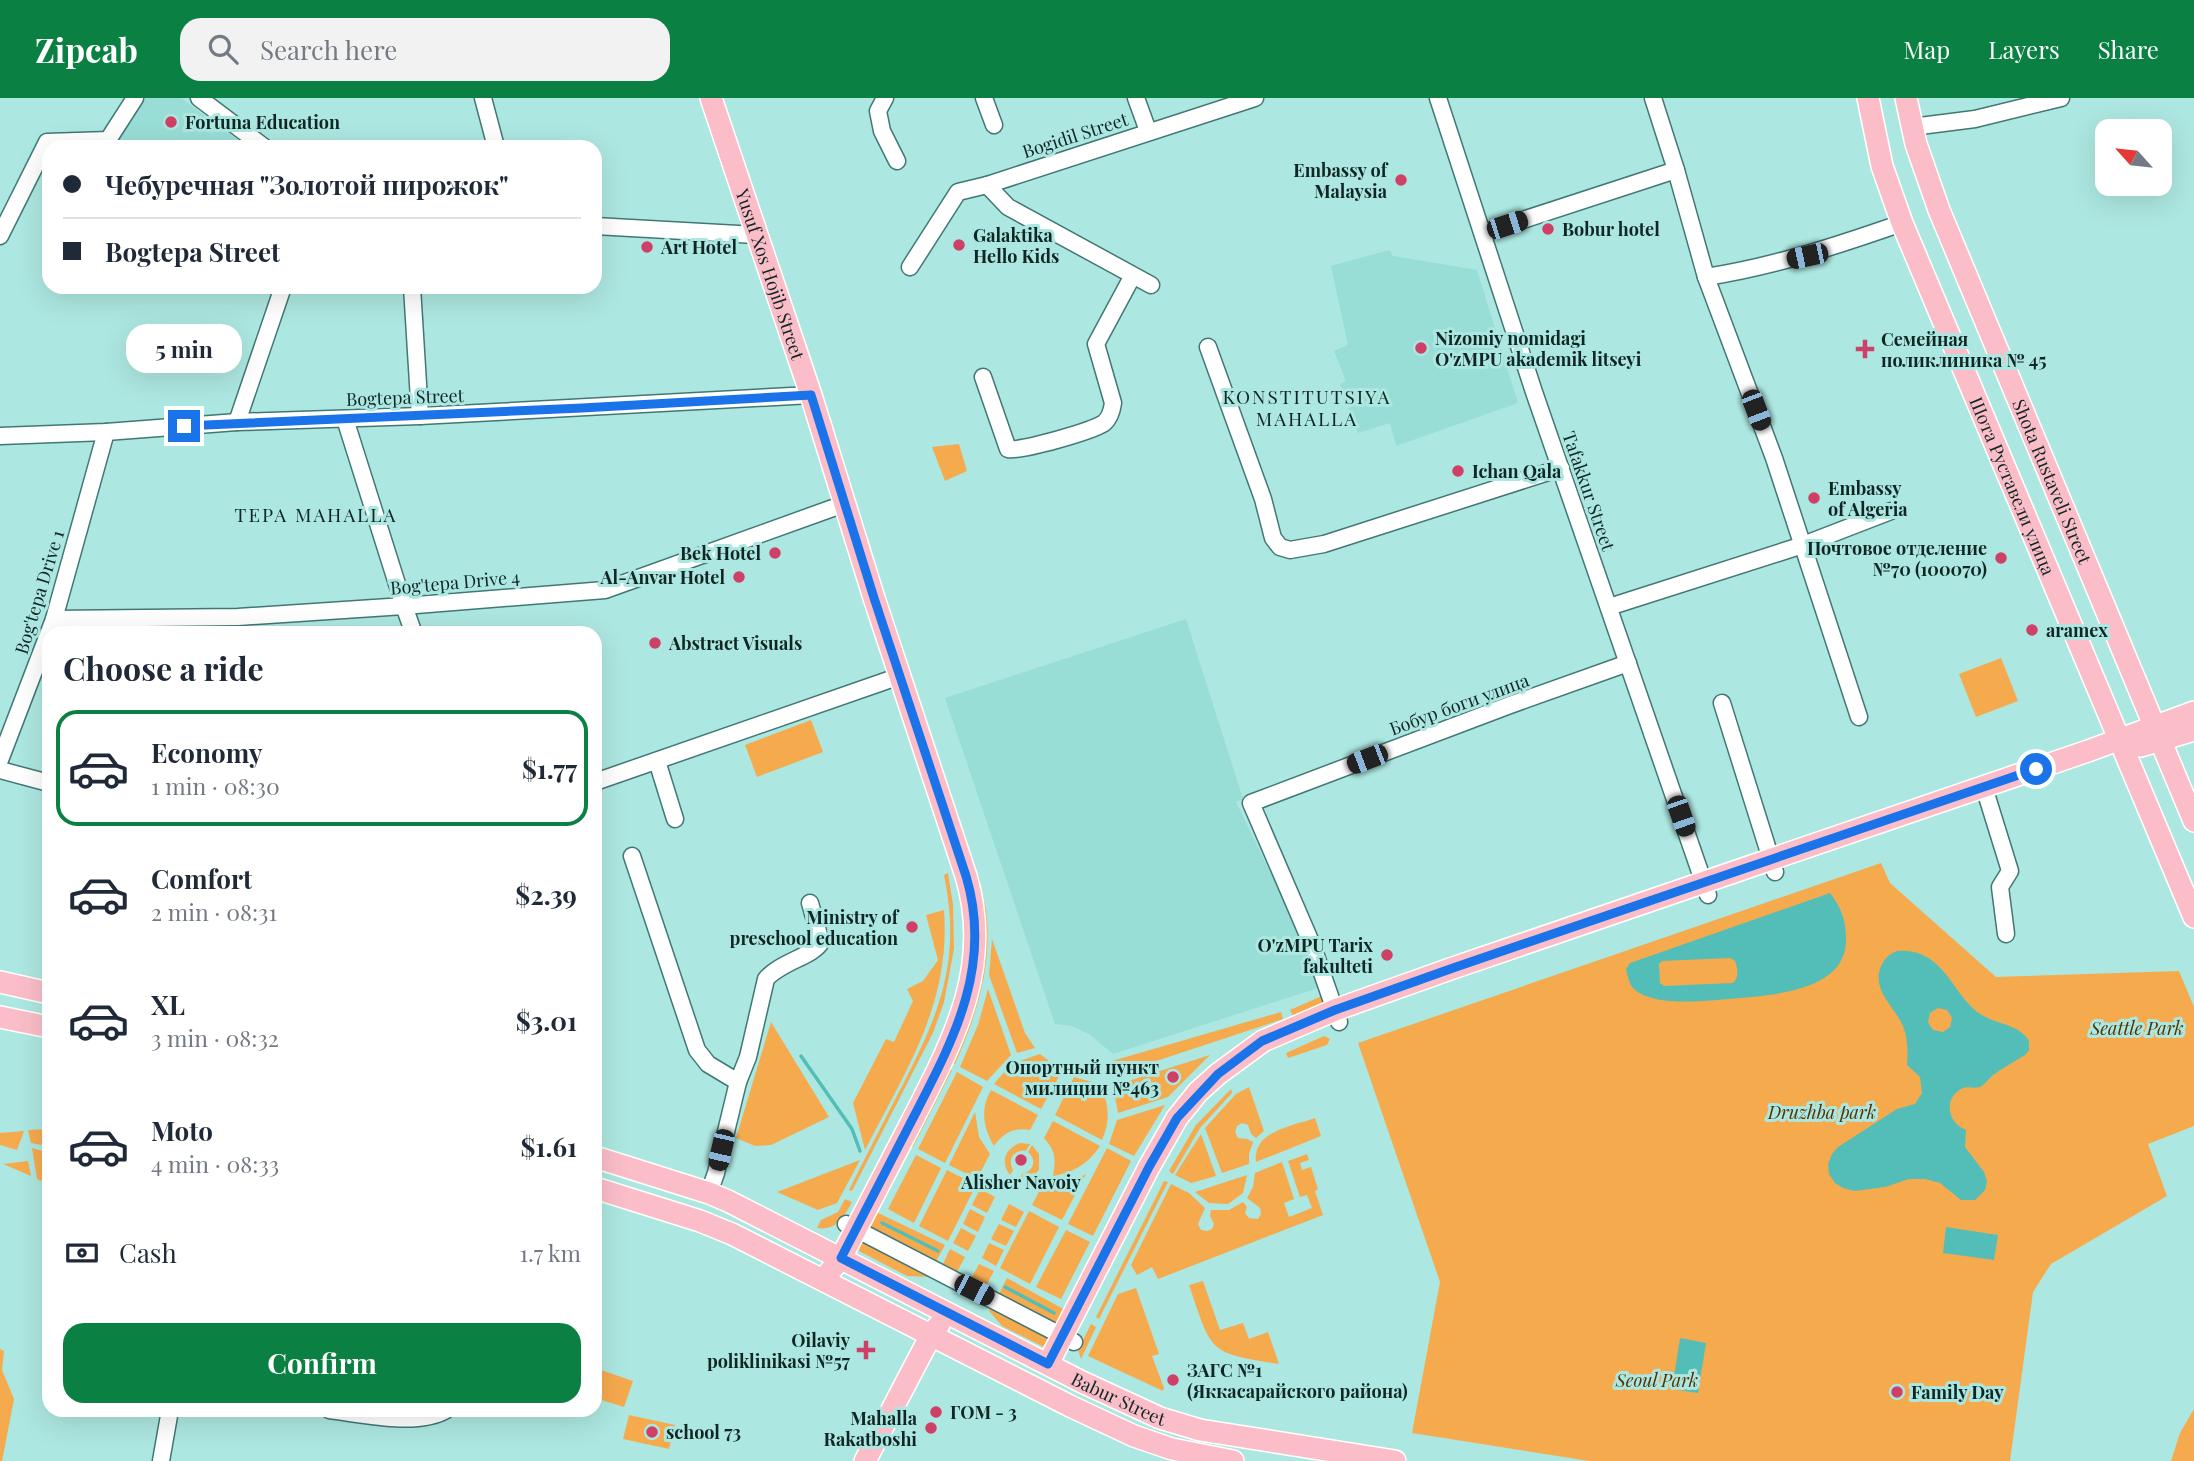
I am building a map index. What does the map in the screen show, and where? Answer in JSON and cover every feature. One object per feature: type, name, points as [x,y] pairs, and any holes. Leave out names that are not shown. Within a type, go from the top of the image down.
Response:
[{"type":"main road","name":"Yusuf Xos Hojib Street","points":[[711,98],[811,395],[970,889],[974,916],[974,957],[968,998],[960,1021],[942,1061],[823,1280]]},
{"type":"main road","name":"Шота Руставели улица","points":[[1868,98],[1882,166],[1902,223],[2121,746]]},
{"type":"main road","name":"Shota Rustaveli Street","points":[[1906,98],[1921,160],[1938,210],[2194,821]]},
{"type":"main road","points":[[1054,1367],[1166,1161],[1197,1111],[1220,1088],[1258,1058],[1337,1016],[2159,733],[2194,712]]},
{"type":"main road","points":[[2159,733],[2194,730]]},
{"type":"main road","points":[[2121,746],[2194,917]]},
{"type":"main road","points":[[0,982],[42,991]]},
{"type":"main road","points":[[0,1017],[42,1026]]},
{"type":"main road","name":"Babur Street","points":[[602,1159],[709,1192],[1139,1409],[1186,1426],[1327,1455],[1395,1461]]},
{"type":"main road","name":"Babur Street","points":[[602,1190],[717,1227],[1172,1455],[1233,1461]]},
{"type":"main road","points":[[880,1461],[948,1313]]},
{"type":"main road","points":[[865,1461],[936,1338]]},
{"type":"street","points":[[108,140],[135,98]]},
{"type":"street","points":[[483,98],[494,140]]},
{"type":"street","points":[[885,98],[878,111],[882,131],[897,162]]},
{"type":"street","points":[[984,98],[994,125]]},
{"type":"street","points":[[1136,98],[1148,131]]},
{"type":"street","name":"Bogidil Street","points":[[909,268],[958,192],[1255,98]]},
{"type":"street","name":"Tafakkur Street","points":[[1438,98],[1561,468],[1706,889]]},
{"type":"street","points":[[1653,98],[1706,277],[1774,458],[1859,717]]},
{"type":"street","points":[[1912,127],[1975,119],[2060,98]]},
{"type":"street","points":[[209,100],[256,140]]},
{"type":"street","points":[[0,236],[42,152]]},
{"type":"street","points":[[1483,233],[1676,170]]},
{"type":"street","points":[[987,185],[1008,207],[1151,285]]},
{"type":"street","points":[[1706,277],[1757,269],[1807,256],[1902,223]]},
{"type":"street","points":[[602,226],[756,235]]},
{"type":"street","points":[[983,377],[1008,449],[1023,449],[1056,440],[1105,422],[1112,412],[1113,403],[1096,344],[1132,277]]},
{"type":"street","points":[[237,422],[281,294]]},
{"type":"street","points":[[412,294],[420,416]]},
{"type":"street","points":[[1208,346],[1263,499],[1273,538],[1280,547],[1290,550],[1324,544],[1561,468]]},
{"type":"street","name":"Bogtepa Street","points":[[0,436],[811,395]]},
{"type":"street","points":[[345,419],[411,626]]},
{"type":"street","name":"Bog'tepa Drive 1","points":[[51,626],[106,432]]},
{"type":"street","name":"Bog'tepa Drive 4","points":[[54,619],[238,617],[605,590],[844,504]]},
{"type":"street","points":[[1609,607],[1803,545],[1891,511]]},
{"type":"street","name":"Bog'tepa Drive 1","points":[[0,761],[42,651]]},
{"type":"street","name":"Бобур боги улица","points":[[1337,1016],[1313,947],[1251,803],[1628,663]]},
{"type":"street","points":[[602,780],[900,676]]},
{"type":"street","points":[[1722,703],[1773,866]]},
{"type":"street","points":[[657,761],[675,819]]},
{"type":"street","points":[[0,770],[42,781]]},
{"type":"street","points":[[1986,793],[2010,871],[2000,887],[2006,934]]},
{"type":"street","points":[[632,856],[697,1050],[708,1064],[738,1082]]},
{"type":"street","points":[[709,1192],[738,1082],[748,1056],[766,979],[774,970],[820,946],[810,903]]},
{"type":"street","points":[[851,1226],[1068,1340]]},
{"type":"street","points":[[161,1461],[169,1417]]},
{"type":"street","points":[[390,1417],[427,1417]]},
{"type":"shaded area","name":"Fortuna Education","points":[[145,98],[181,98],[238,140],[118,140]]},
{"type":"shaded area","name":"Nizomiy nomidagi O'zMPU akademik litseyi","points":[[1389,250],[1393,256],[1477,270],[1518,403],[1396,446],[1390,423],[1358,433],[1340,384],[1346,381],[1334,351],[1348,345],[1331,266]]},
{"type":"shaded area","points":[[1186,619],[1243,799],[1236,802],[1282,897],[1321,987],[1113,1054],[1089,1034],[1072,1026],[1055,1024],[945,698]]},
{"type":"shaded area","points":[[1830,893],[1840,909],[1845,925],[1843,956],[1834,970],[1803,988],[1784,992],[1666,1001],[1643,995],[1632,987],[1626,969],[1630,963]],"holes":[[[1730,958],[1735,961],[1737,973],[1733,983],[1664,986],[1660,983],[1659,964],[1662,961]]]},
{"type":"shaded area","points":[[1897,951],[1913,952],[1926,957],[1937,965],[1972,1007],[1988,1018],[2020,1031],[2029,1041],[2029,1050],[2025,1055],[1981,1086],[1965,1087],[1952,1097],[1951,1116],[1966,1130],[1965,1147],[1984,1172],[1987,1181],[1985,1190],[1975,1200],[1961,1200],[1940,1183],[1925,1179],[1909,1179],[1885,1187],[1855,1191],[1835,1183],[1829,1174],[1828,1164],[1838,1147],[1897,1109],[1915,1104],[1922,1093],[1920,1077],[1907,1065],[1903,1026],[1879,983],[1881,966],[1887,957]],"holes":[[[1938,1008],[1947,1010],[1952,1018],[1950,1027],[1943,1032],[1933,1030],[1928,1022],[1930,1013]]]},
{"type":"shaded area","points":[[1946,1227],[1998,1235],[1994,1260],[1943,1253]]},
{"type":"shaded area","points":[[1680,1338],[1706,1343],[1698,1393],[1672,1389]]},
{"type":"green space","points":[[959,444],[967,471],[945,481],[932,447]]},
{"type":"green space","points":[[2001,658],[2018,701],[1976,717],[1959,674]]},
{"type":"green space","points":[[811,720],[823,752],[757,777],[745,745]]},
{"type":"green space","name":"Druzhba park","points":[[1881,863],[1890,883],[1996,977],[2179,971],[2194,1007],[2194,1126],[2148,1144],[2167,1196],[2051,1264],[2033,1292],[2010,1461],[1589,1461],[1412,1433],[1440,1282],[1358,1043]]},
{"type":"green space","points":[[948,873],[953,905],[954,949],[944,1002],[933,1033],[852,1191],[849,1190],[914,1063],[936,1012],[948,961],[949,906],[944,875]]},
{"type":"green space","points":[[980,896],[985,905],[988,940],[984,976],[975,1012],[955,1064],[951,1063]]},
{"type":"green space","points":[[944,910],[944,944],[933,1006],[910,1064],[865,1150],[853,1103],[886,1039],[894,1042],[913,1001],[907,989],[923,981],[938,960],[926,915]]},
{"type":"green space","points":[[992,939],[1025,1033],[1035,1048],[1017,1053],[989,975]]},
{"type":"green space","points":[[988,989],[1011,1055],[987,1081],[960,1067],[978,1025]]},
{"type":"green space","points":[[1324,995],[1326,1000],[1317,1007],[1293,1016],[1290,1010]]},
{"type":"green space","points":[[1281,1012],[1283,1019],[1114,1075],[1105,1063]]},
{"type":"green space","points":[[771,1022],[829,1117],[771,1145],[755,1146],[736,1138]]},
{"type":"green space","points":[[1324,1036],[1330,1039],[1327,1045],[1288,1058],[1286,1053]]},
{"type":"green space","points":[[1040,1054],[1062,1071],[1041,1109],[994,1084],[1011,1064]]},
{"type":"green space","points":[[1210,1055],[1168,1097],[1118,1113],[1113,1086]]},
{"type":"green space","points":[[948,1068],[952,1070],[913,1147],[908,1145]]},
{"type":"green space","points":[[957,1072],[983,1087],[945,1163],[918,1149]]},
{"type":"green space","points":[[1074,1077],[1099,1084],[1107,1104],[1108,1118],[1102,1140],[1055,1115]]},
{"type":"green space","points":[[1249,1087],[1264,1131],[1256,1138],[1251,1134],[1248,1125],[1242,1123],[1237,1126],[1235,1132],[1238,1138],[1253,1142],[1249,1164],[1222,1173],[1205,1128],[1236,1094]]},
{"type":"green space","points":[[1231,1089],[1232,1093],[1200,1128],[1173,1174],[1169,1171],[1196,1125]]},
{"type":"green space","points":[[991,1090],[1038,1115],[1030,1130],[1009,1132],[994,1146],[984,1118],[985,1104]]},
{"type":"green space","points":[[1165,1105],[1134,1156],[1109,1144],[1117,1120]]},
{"type":"green space","points":[[975,1112],[979,1137],[990,1154],[977,1179],[949,1165]]},
{"type":"green space","points":[[1315,1118],[1321,1136],[1256,1162],[1256,1152],[1267,1137],[1286,1127]]},
{"type":"green space","points":[[1053,1121],[1100,1146],[1091,1158],[1080,1166],[1053,1176],[1054,1156],[1044,1138]]},
{"type":"green space","points":[[42,1129],[42,1145],[31,1143],[28,1130]]},
{"type":"green space","points":[[24,1131],[17,1150],[0,1145],[0,1133]]},
{"type":"green space","points":[[1201,1134],[1216,1176],[1191,1183],[1175,1175]]},
{"type":"green space","points":[[1020,1143],[1030,1144],[1026,1151],[1013,1156],[1013,1170],[1010,1175],[1005,1165],[1006,1156]]},
{"type":"green space","points":[[1032,1145],[1039,1154],[1039,1170],[1031,1178],[1020,1180],[1022,1174],[1033,1165],[1033,1158],[1028,1152]]},
{"type":"green space","points":[[32,1148],[42,1151],[42,1181],[37,1179]]},
{"type":"green space","points":[[1107,1148],[1131,1161],[1093,1236],[1068,1224]]},
{"type":"green space","points":[[1307,1154],[1309,1160],[1300,1163],[1302,1170],[1311,1167],[1323,1215],[1158,1279],[1152,1267],[1137,1275],[1131,1265],[1171,1184],[1189,1193],[1205,1208],[1198,1224],[1201,1230],[1207,1231],[1212,1229],[1214,1224],[1210,1216],[1211,1210],[1229,1210],[1243,1202],[1249,1218],[1258,1219],[1260,1208],[1247,1198],[1253,1187],[1255,1173],[1282,1162],[1294,1199],[1284,1203],[1289,1217],[1312,1208],[1307,1195],[1300,1197],[1288,1161]]},
{"type":"green space","points":[[916,1155],[941,1168],[914,1223],[888,1209]]},
{"type":"green space","points":[[860,1160],[837,1203],[818,1210],[777,1192]]},
{"type":"green space","points":[[28,1161],[31,1176],[3,1164]]},
{"type":"green space","points":[[947,1170],[976,1185],[948,1241],[919,1226]]},
{"type":"green space","points":[[1086,1174],[1062,1220],[1032,1205],[1041,1188],[1063,1186]]},
{"type":"green space","points":[[1247,1175],[1243,1193],[1228,1204],[1209,1203],[1195,1192]]},
{"type":"green space","points":[[1164,1181],[1168,1182],[1099,1319],[1096,1317]]},
{"type":"green space","points":[[980,1189],[995,1197],[987,1213],[972,1205]]},
{"type":"green space","points":[[845,1199],[852,1202],[839,1222],[829,1227],[817,1228],[821,1220],[838,1212]]},
{"type":"green space","points":[[1009,1204],[1024,1212],[1016,1227],[1001,1220]]},
{"type":"green space","points":[[970,1209],[985,1217],[978,1232],[963,1224]]},
{"type":"green space","points":[[874,1211],[945,1245],[935,1263],[872,1231],[869,1226]]},
{"type":"green space","points":[[1029,1211],[1059,1227],[1030,1284],[1000,1268]]},
{"type":"green space","points":[[999,1224],[1014,1231],[1006,1246],[991,1239]]},
{"type":"green space","points":[[961,1228],[976,1236],[968,1251],[953,1243]]},
{"type":"green space","points":[[1066,1230],[1090,1242],[1061,1299],[1036,1287]]},
{"type":"green space","points":[[860,1240],[930,1277],[907,1276],[859,1251],[857,1249]]},
{"type":"green space","points":[[989,1243],[1004,1250],[996,1266],[982,1258]]},
{"type":"green space","points":[[950,1249],[965,1257],[957,1272],[943,1264]]},
{"type":"green space","points":[[979,1264],[994,1271],[986,1286],[971,1279]]},
{"type":"green space","points":[[1007,1278],[1067,1311],[1059,1321],[1053,1323],[999,1294]]},
{"type":"green space","points":[[1203,1281],[1220,1330],[1243,1323],[1249,1339],[1268,1332],[1279,1364],[1238,1356],[1216,1346],[1203,1324],[1189,1285]]},
{"type":"green space","points":[[1136,1288],[1159,1354],[1152,1356],[1163,1391],[1088,1356],[1118,1294]]},
{"type":"green space","points":[[991,1307],[1052,1340],[1044,1347],[1002,1326],[989,1311]]},
{"type":"green space","points":[[1091,1324],[1096,1327],[1081,1359],[1078,1350]]},
{"type":"green space","points":[[0,1349],[4,1351],[2,1370],[14,1399],[2,1461],[0,1461]]},
{"type":"green space","points":[[602,1370],[633,1381],[624,1407],[602,1400]]},
{"type":"green space","points":[[2194,1409],[2194,1461],[2171,1461],[2180,1433]]},
{"type":"green space","points":[[629,1415],[675,1425],[669,1449],[623,1439]]},
{"type":"waterway","points":[[801,1056],[852,1129],[860,1151]]},
{"type":"waterway","points":[[882,1223],[938,1251]]},
{"type":"waterway","points":[[1005,1287],[1054,1313]]},
{"type":"place","name":"Fortuna Education","points":[[171,122]]},
{"type":"place","name":"Embassy of Malaysia","points":[[1401,180]]},
{"type":"place","name":"Bobur hotel","points":[[1548,229]]},
{"type":"place","name":"Galaktika Hello Kids","points":[[959,245]]},
{"type":"place","name":"Art Hotel","points":[[647,247]]},
{"type":"place","name":"Nizomiy nomidagi O'zMPU akademik litseyi","points":[[1421,348]]},
{"type":"place","name":"Семейная поликлиника № 45","points":[[1865,349]]},
{"type":"place","name":"Ichan Qala","points":[[1458,471]]},
{"type":"place","name":"Embassy of Algeria","points":[[1814,498]]},
{"type":"place","name":"Bek Hotel","points":[[775,553]]},
{"type":"place","name":"Почтовое отделение №70 (100070)","points":[[2001,558]]},
{"type":"place","name":"Al-Anvar Hotel","points":[[739,577]]},
{"type":"place","name":"aramex","points":[[2032,630]]},
{"type":"place","name":"Abstract Visuals","points":[[655,643]]},
{"type":"place","name":"Ministry of preschool education","points":[[912,927]]},
{"type":"place","name":"O'zMPU Tarix fakulteti","points":[[1387,955]]},
{"type":"place","name":"Опортный пункт милиции №463","points":[[1173,1077]]},
{"type":"place","name":"Alisher Navoiy","points":[[1021,1160]]},
{"type":"place","name":"Oilaviy poliklinikasi №57","points":[[866,1350]]},
{"type":"place","name":"ЗАГС №1 (Яккасарайского района)","points":[[1173,1380]]},
{"type":"place","name":"Family Day","points":[[1897,1392]]},
{"type":"place","name":"ГОМ - 3","points":[[936,1412]]},
{"type":"place","name":"Mahalla Rakatboshi","points":[[931,1428]]},
{"type":"place","name":"school 73","points":[[652,1432]]},
{"type":"district","name":"KONSTITUTSIYA MAHALLA","points":[[1307,407]]},
{"type":"district","name":"TEPA MAHALLA","points":[[316,514]]},
{"type":"route","points":[[184,426],[681,404],[811,395],[874,598],[966,876],[973,902],[975,930],[973,971],[960,1021],[841,1258],[1048,1364],[1177,1118],[1198,1092],[1241,1055],[1262,1041],[1335,1010],[1453,968],[2036,769]]},
{"type":"park label","name":"Seattle Park","points":[[2137,1028]]},
{"type":"park label","name":"Seoul Park","points":[[1657,1380]]}]
